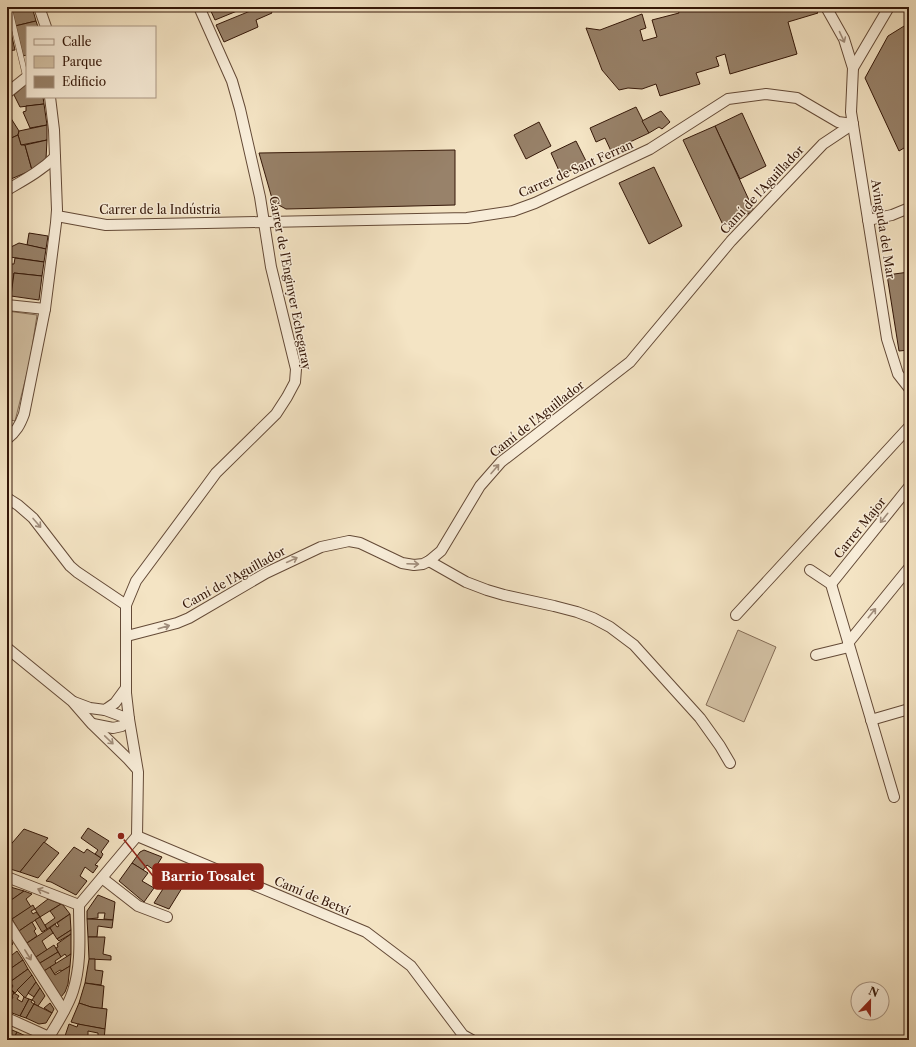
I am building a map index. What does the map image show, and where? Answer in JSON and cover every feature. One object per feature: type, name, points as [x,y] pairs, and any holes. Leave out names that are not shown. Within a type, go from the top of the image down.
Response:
[{"type":"street","points":[[39,7],[46,26]]},
{"type":"street","name":"Carrer de l'Enginyer Echegaray","points":[[126,636],[126,605],[136,581],[216,473],[276,414],[295,382],[296,369],[271,267],[264,222],[240,109],[232,81],[199,7]]},
{"type":"street","name":"Avinguda del Mar","points":[[826,7],[844,39],[853,68],[851,112],[887,339],[898,374],[909,388]]},
{"type":"street","name":"Avinguda del Mar","points":[[853,68],[889,7]]},
{"type":"street","points":[[7,93],[26,79]]},
{"type":"street","name":"Carrer de Sant Ferran","points":[[264,222],[467,218],[513,211],[535,203],[650,149],[728,99],[766,94],[797,98],[838,122],[853,124]]},
{"type":"street","points":[[8,438],[18,429],[24,414],[45,309],[57,216],[54,130],[50,98]]},
{"type":"street","name":"Camí de l'Aguillador","points":[[126,636],[164,627],[189,618],[266,573],[321,547],[350,541],[360,543],[402,563],[414,565],[423,564],[429,561],[440,550],[480,486],[501,462],[630,362],[731,241],[823,144],[853,124]]},
{"type":"street","points":[[7,190],[37,172],[55,157]]},
{"type":"street","points":[[868,220],[892,215],[909,208]]},
{"type":"street","name":"Carrer de la Indústria","points":[[57,216],[106,225],[264,222]]},
{"type":"street","points":[[7,305],[45,309]]},
{"type":"street","points":[[898,374],[909,372]]},
{"type":"street","points":[[736,615],[909,428]]},
{"type":"street","name":"Carrer Major","points":[[830,584],[909,487]]},
{"type":"street","points":[[7,498],[33,518],[70,566],[126,605]]},
{"type":"street","points":[[429,561],[466,582],[487,590],[504,596],[576,612],[593,618],[610,627],[634,645],[700,718],[730,763]]},
{"type":"street","points":[[816,656],[848,645],[909,568]]},
{"type":"street","points":[[810,570],[830,584],[894,797]]},
{"type":"street","points":[[7,1018],[48,1039],[64,1012],[72,992],[79,967],[79,905],[138,836],[138,772],[129,719],[126,688],[126,636]]},
{"type":"street","points":[[7,648],[72,701],[92,724],[128,758],[138,772]]},
{"type":"street","points":[[105,710],[115,703],[126,688]]},
{"type":"street","points":[[72,701],[90,708],[105,710],[129,719]]},
{"type":"street","points":[[871,720],[909,709]]},
{"type":"street","points":[[92,724],[105,727],[118,727],[122,726],[129,719]]},
{"type":"street","name":"Camí de Betxí","points":[[138,836],[366,932],[411,966],[463,1035],[472,1040]]},
{"type":"street","points":[[7,877],[79,905]]},
{"type":"street","points":[[102,878],[138,906],[167,917]]},
{"type":"street","points":[[7,922],[64,1012]]},
{"type":"lane","points":[[9,7],[26,74]]},
{"type":"green space","points":[[7,311],[37,315],[30,361],[15,421],[7,419]]},
{"type":"green space","points":[[738,630],[776,647],[744,722],[706,705]]},
{"type":"building","points":[[10,7],[32,7],[36,21],[15,26]]},
{"type":"building","points":[[209,7],[242,7],[237,9],[237,11],[215,20]]},
{"type":"building","points":[[260,7],[269,7],[272,13],[256,20],[258,27],[224,42],[216,25]]},
{"type":"building","points":[[677,7],[813,7],[818,13],[788,22],[797,54],[730,74],[725,54],[716,57],[719,66],[696,73],[700,84],[660,96],[656,84],[642,89],[628,88],[619,90],[602,70],[586,28],[600,30],[642,14],[646,28],[640,30],[643,41],[657,37],[652,20],[679,13]]},
{"type":"building","points":[[36,21],[38,26],[26,26],[26,55],[23,56],[15,26]]},
{"type":"building","points":[[909,23],[909,145],[899,151],[865,78],[888,36]]},
{"type":"building","points":[[7,28],[10,28],[15,50],[7,51]]},
{"type":"building","points":[[26,84],[26,98],[43,98],[44,104],[20,107],[14,95]]},
{"type":"building","points":[[44,104],[47,125],[30,128],[23,112],[26,111],[26,106]]},
{"type":"building","points":[[636,107],[649,133],[611,151],[605,138],[596,142],[590,128]]},
{"type":"building","points":[[661,111],[670,122],[662,129],[659,127],[649,133],[642,121]]},
{"type":"building","points":[[7,112],[19,131],[18,135],[7,140]]},
{"type":"building","points":[[742,113],[766,166],[740,179],[715,126]]},
{"type":"building","points":[[539,122],[551,146],[526,159],[514,135]]},
{"type":"building","points":[[47,125],[47,140],[21,145],[18,135],[19,131]]},
{"type":"building","points":[[715,126],[754,211],[723,225],[683,140]]},
{"type":"building","points":[[18,135],[21,145],[25,145],[32,170],[11,179],[7,178],[7,140]]},
{"type":"building","points":[[47,140],[46,159],[32,170],[25,145]]},
{"type":"building","points":[[576,141],[587,163],[561,175],[551,153]]},
{"type":"building","points":[[455,150],[455,205],[286,209],[273,202],[259,153]]},
{"type":"building","points":[[654,167],[682,226],[649,244],[619,183]]},
{"type":"building","points":[[29,233],[48,236],[46,249],[27,245]]},
{"type":"building","points":[[19,243],[46,249],[44,262],[10,257],[11,247]]},
{"type":"building","points":[[7,247],[11,247],[8,271],[7,271]]},
{"type":"building","points":[[15,258],[44,262],[42,276],[14,273],[11,296],[7,296],[7,271],[9,264],[14,264]]},
{"type":"building","points":[[909,272],[909,350],[899,351],[887,275]]},
{"type":"building","points":[[14,273],[42,276],[39,300],[11,296]]},
{"type":"building","points":[[88,828],[109,841],[101,852],[103,854],[101,858],[95,854],[98,850],[81,838]]},
{"type":"building","points":[[24,829],[48,838],[20,872],[7,868],[7,849]]},
{"type":"building","points":[[44,842],[59,853],[38,878],[20,872]]},
{"type":"building","points":[[74,847],[84,853],[87,849],[101,858],[95,865],[98,866],[93,873],[85,867],[80,876],[87,881],[76,895],[51,882],[46,881]]},
{"type":"building","points":[[144,850],[162,857],[154,870],[147,865],[143,870],[132,863],[140,852]]},
{"type":"building","points":[[132,863],[148,873],[142,881],[154,888],[144,902],[119,881]]},
{"type":"building","points":[[168,881],[182,888],[169,909],[154,903]]},
{"type":"building","points":[[7,886],[24,891],[7,903]]},
{"type":"building","points":[[24,891],[32,894],[26,899],[31,907],[12,919],[7,911],[7,903]]},
{"type":"building","points":[[98,895],[115,902],[113,920],[104,919],[105,913],[98,913],[98,918],[87,919],[87,911]]},
{"type":"building","points":[[48,899],[61,904],[40,917],[35,909]]},
{"type":"building","points":[[61,904],[70,914],[47,929],[45,925],[55,918],[50,911]]},
{"type":"building","points":[[33,905],[35,909],[31,911],[33,914],[36,912],[40,917],[19,931],[12,919]]},
{"type":"building","points":[[70,914],[71,930],[57,939],[50,928],[55,924],[57,927],[59,926],[57,923]]},
{"type":"building","points":[[40,917],[47,929],[42,932],[35,920]]},
{"type":"building","points":[[87,919],[113,920],[112,928],[98,926],[97,937],[88,937]]},
{"type":"building","points":[[32,922],[36,929],[34,931],[37,936],[27,943],[19,931]]},
{"type":"building","points":[[50,928],[53,933],[42,941],[47,950],[36,957],[27,943]]},
{"type":"building","points":[[71,930],[71,934],[59,941],[57,939]]},
{"type":"building","points":[[7,934],[13,944],[7,949]]},
{"type":"building","points":[[71,934],[71,954],[67,957],[65,954],[61,957],[56,948],[58,947],[57,944]]},
{"type":"building","points":[[88,937],[105,937],[103,954],[111,956],[111,960],[89,959]]},
{"type":"building","points":[[54,945],[58,952],[40,963],[36,957]]},
{"type":"building","points":[[17,951],[23,960],[7,971],[7,959]]},
{"type":"building","points":[[58,952],[61,957],[55,961],[56,964],[44,971],[40,963]]},
{"type":"building","points":[[71,954],[70,966],[54,974],[50,967]]},
{"type":"building","points":[[89,959],[95,959],[95,970],[103,971],[101,985],[85,983]]},
{"type":"building","points":[[23,960],[28,969],[7,984],[7,979],[10,978],[8,974],[7,975],[7,971]]},
{"type":"building","points":[[70,966],[68,984],[61,997],[44,971],[50,967],[55,975]]},
{"type":"building","points":[[28,969],[32,975],[15,993],[11,989],[13,986],[10,982]]},
{"type":"building","points":[[32,975],[36,982],[25,998],[17,990]]},
{"type":"building","points":[[36,982],[40,988],[34,997],[28,993]]},
{"type":"building","points":[[85,983],[104,986],[102,1009],[79,1003]]},
{"type":"building","points":[[8,987],[14,993],[7,1008],[7,988]]},
{"type":"building","points":[[40,988],[45,996],[38,1006],[34,1004],[35,1002],[32,1000]]},
{"type":"building","points":[[14,993],[19,996],[17,999],[22,1002],[24,997],[29,999],[20,1016],[7,1011]]},
{"type":"building","points":[[29,999],[32,1000],[31,1002],[34,1004],[26,1018],[20,1016]]},
{"type":"building","points":[[50,1003],[54,1009],[52,1013],[44,1008]]},
{"type":"building","points":[[79,1003],[91,1007],[107,1009],[105,1029],[71,1022]]},
{"type":"building","points":[[34,1004],[52,1013],[46,1023],[39,1024],[26,1018]]},
{"type":"building","points":[[69,1024],[77,1027],[78,1024],[105,1029],[104,1040],[98,1040],[98,1033],[88,1031],[88,1036],[94,1037],[94,1040],[78,1040],[65,1036]]},
{"type":"building","points":[[7,1028],[17,1032],[13,1040],[7,1040]]},
{"type":"building","points":[[17,1032],[28,1037],[32,1040],[13,1040]]},
{"type":"building","points":[[65,1036],[77,1040],[64,1040]]},
{"type":"place","name":"Barrio Tosalet","points":[[121,836]]}]
